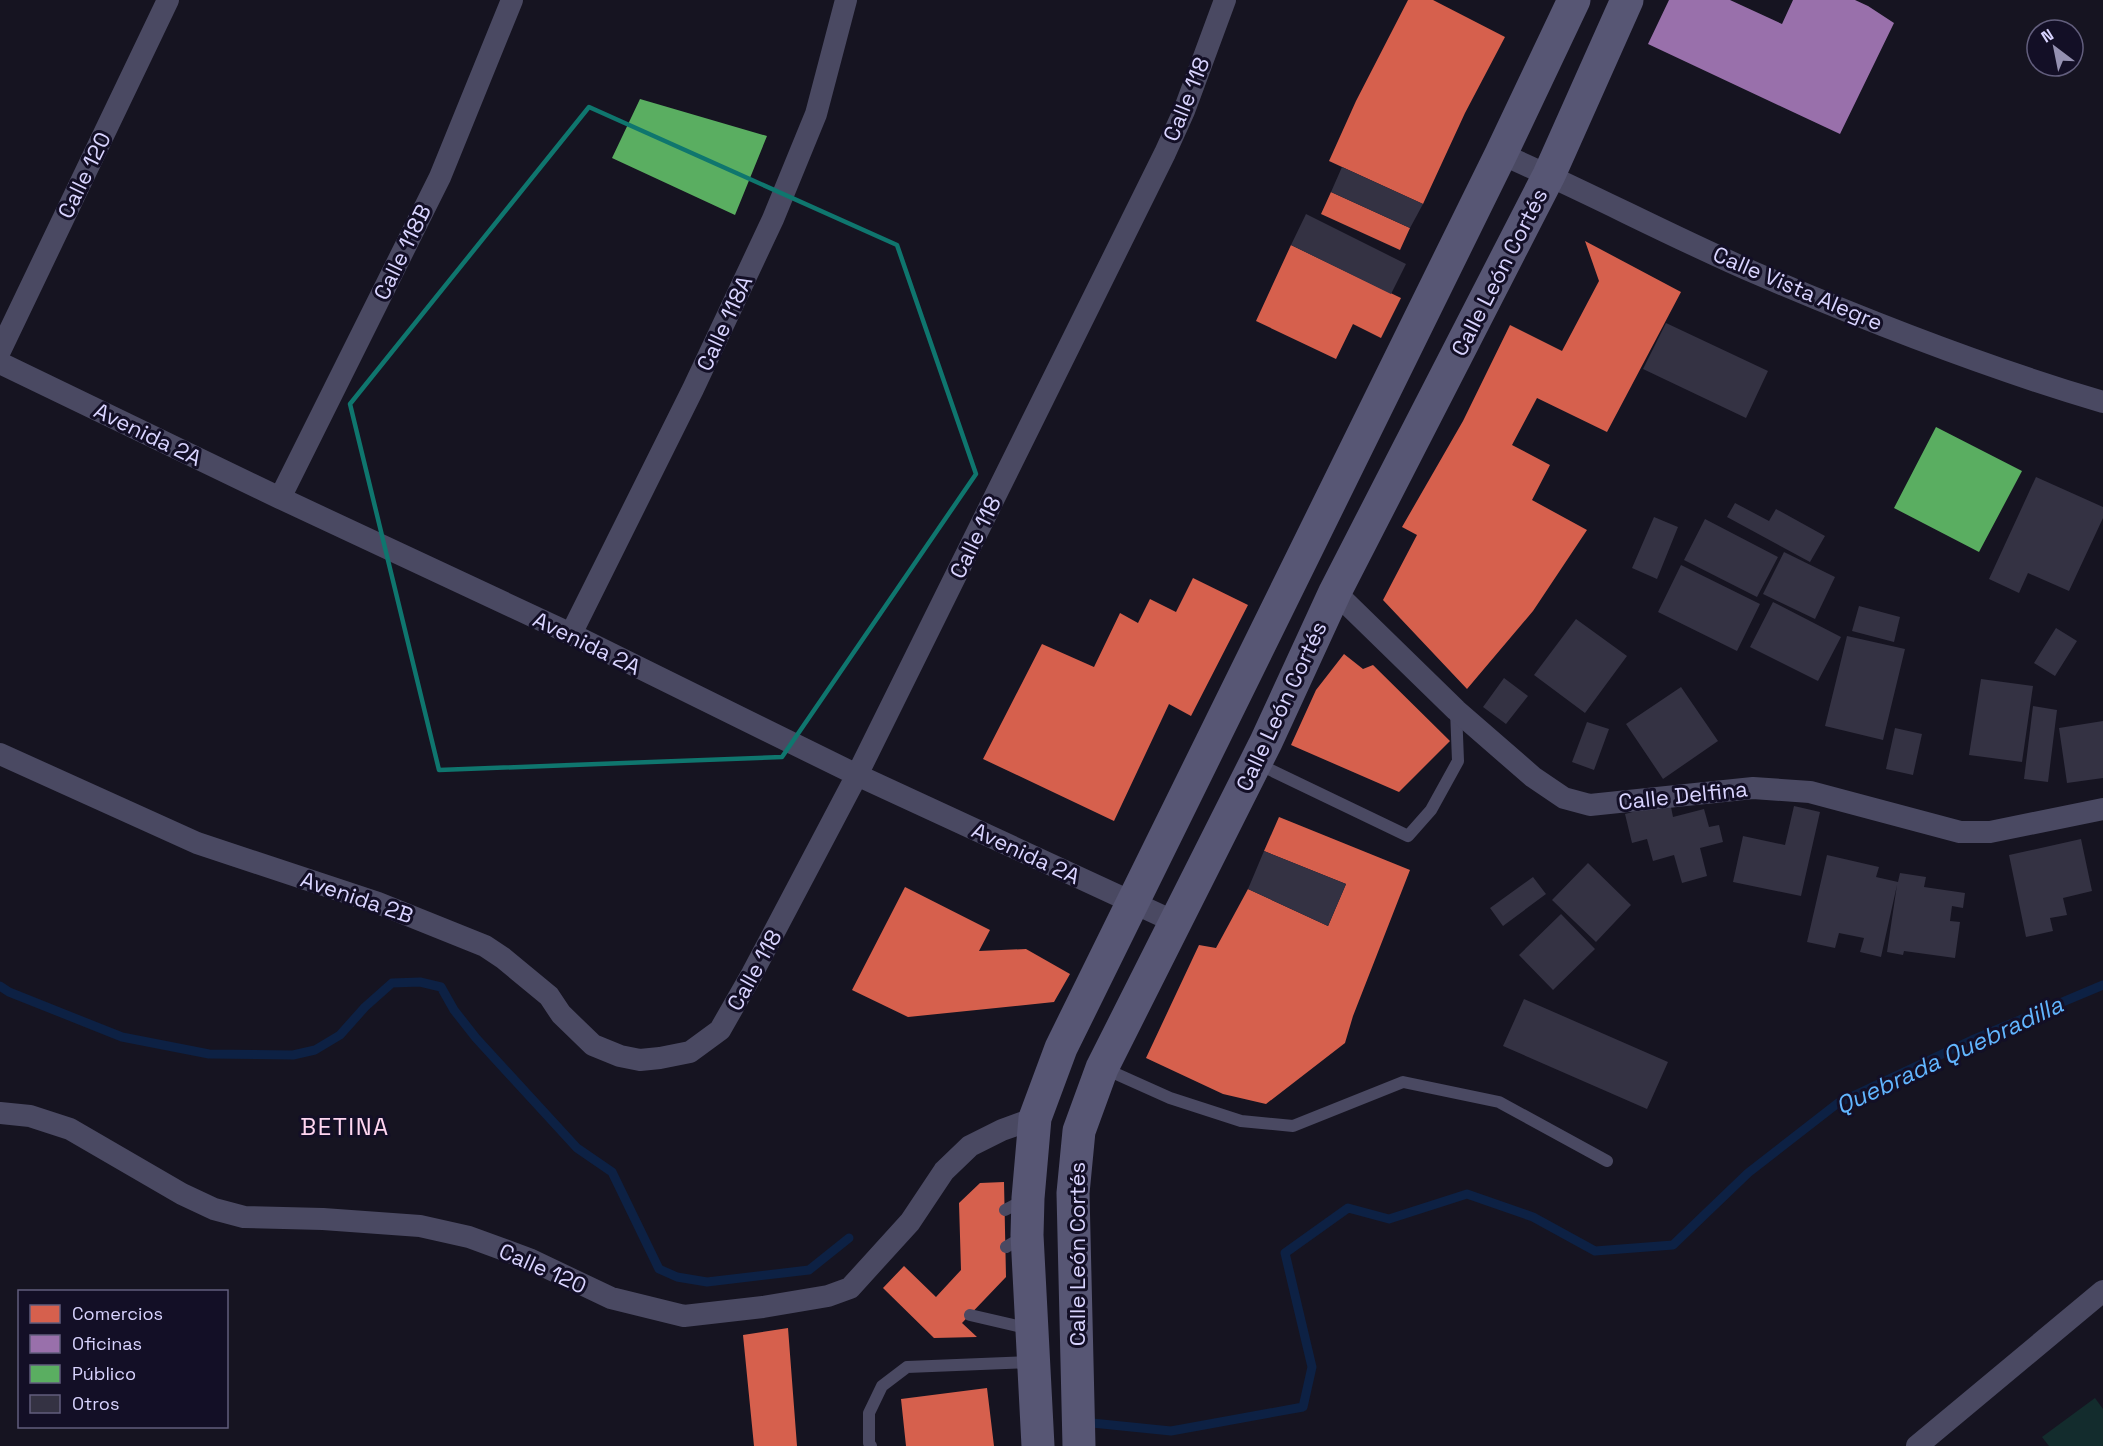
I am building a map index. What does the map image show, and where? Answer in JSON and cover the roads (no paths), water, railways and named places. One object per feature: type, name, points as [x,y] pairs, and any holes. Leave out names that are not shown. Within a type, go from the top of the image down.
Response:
[{"type":"main road","name":"Calle León Cortés","points":[[1038,1446],[1031,1329],[1016,1241],[1016,1204],[1035,1118],[1061,1048],[1501,154],[1574,0]]},
{"type":"main road","name":"Calle León Cortés","points":[[1079,1446],[1072,1193],[1079,1131],[1102,1068],[1255,763],[1335,592],[1549,175],[1627,0]]},
{"type":"street","name":"Calle 120","points":[[0,351],[168,0]]},
{"type":"street","name":"Calle 118B","points":[[280,498],[440,177],[512,0]]},
{"type":"street","name":"Calle 118A","points":[[571,634],[693,389],[773,219],[816,114],[846,0]]},
{"type":"street","name":"Calle 118","points":[[690,1052],[720,1030],[857,775],[1165,153],[1184,111],[1225,0]]},
{"type":"street","name":"Calle Vista Alegre","points":[[1501,154],[1751,271],[1873,321],[2033,381],[2103,402]]},
{"type":"street","name":"Avenida 2A","points":[[0,363],[280,498],[571,634],[857,775],[1175,922]]},
{"type":"street","name":"Calle Delfina","points":[[1335,592],[1456,710],[1533,777],[1564,798],[1590,805],[1753,788],[1810,792],[1960,832],[1990,832],[2103,809]]},
{"type":"street","name":"Avenida 2B","points":[[0,754],[197,843],[378,903],[485,946],[549,996],[561,1014],[593,1045],[620,1056],[640,1060],[690,1052]]},
{"type":"street","name":"Calle 120","points":[[0,1113],[30,1116],[70,1129],[182,1194],[214,1209],[244,1217],[356,1221],[420,1226],[440,1230],[469,1237],[530,1259],[611,1298],[684,1316],[763,1307],[828,1296],[850,1288],[910,1222],[944,1171],[970,1146],[1002,1130],[1035,1118]]},
{"type":"street","points":[[1917,1446],[2103,1291]]},
{"type":"lane","points":[[1255,763],[1408,836],[1431,810],[1458,761],[1456,710]]},
{"type":"lane","points":[[1102,1068],[1170,1098],[1241,1121],[1293,1126],[1403,1082],[1499,1102],[1606,1161]]},
{"type":"lane","points":[[970,1315],[1031,1329]]},
{"type":"lane","points":[[871,1446],[869,1443],[869,1413],[882,1386],[907,1367],[1033,1362]]},
{"type":"waterway","name":"Quebrada Quebradilla","points":[[0,986],[9,992],[122,1037],[209,1054],[293,1055],[315,1050],[340,1035],[365,1007],[392,983],[420,982],[441,987],[454,1010],[476,1038],[577,1148],[612,1172],[659,1269],[677,1277],[707,1282],[809,1270],[849,1238]]},
{"type":"waterway","name":"Quebrada Quebradilla","points":[[1088,1415],[1092,1423],[1171,1431],[1303,1407],[1312,1367],[1285,1253],[1348,1208],[1389,1219],[1467,1194],[1533,1217],[1595,1251],[1673,1245],[1748,1173],[1838,1103],[1972,1040],[2103,985]]},
{"type":"district","name":"BETINA","points":[[345,1126]]}]
